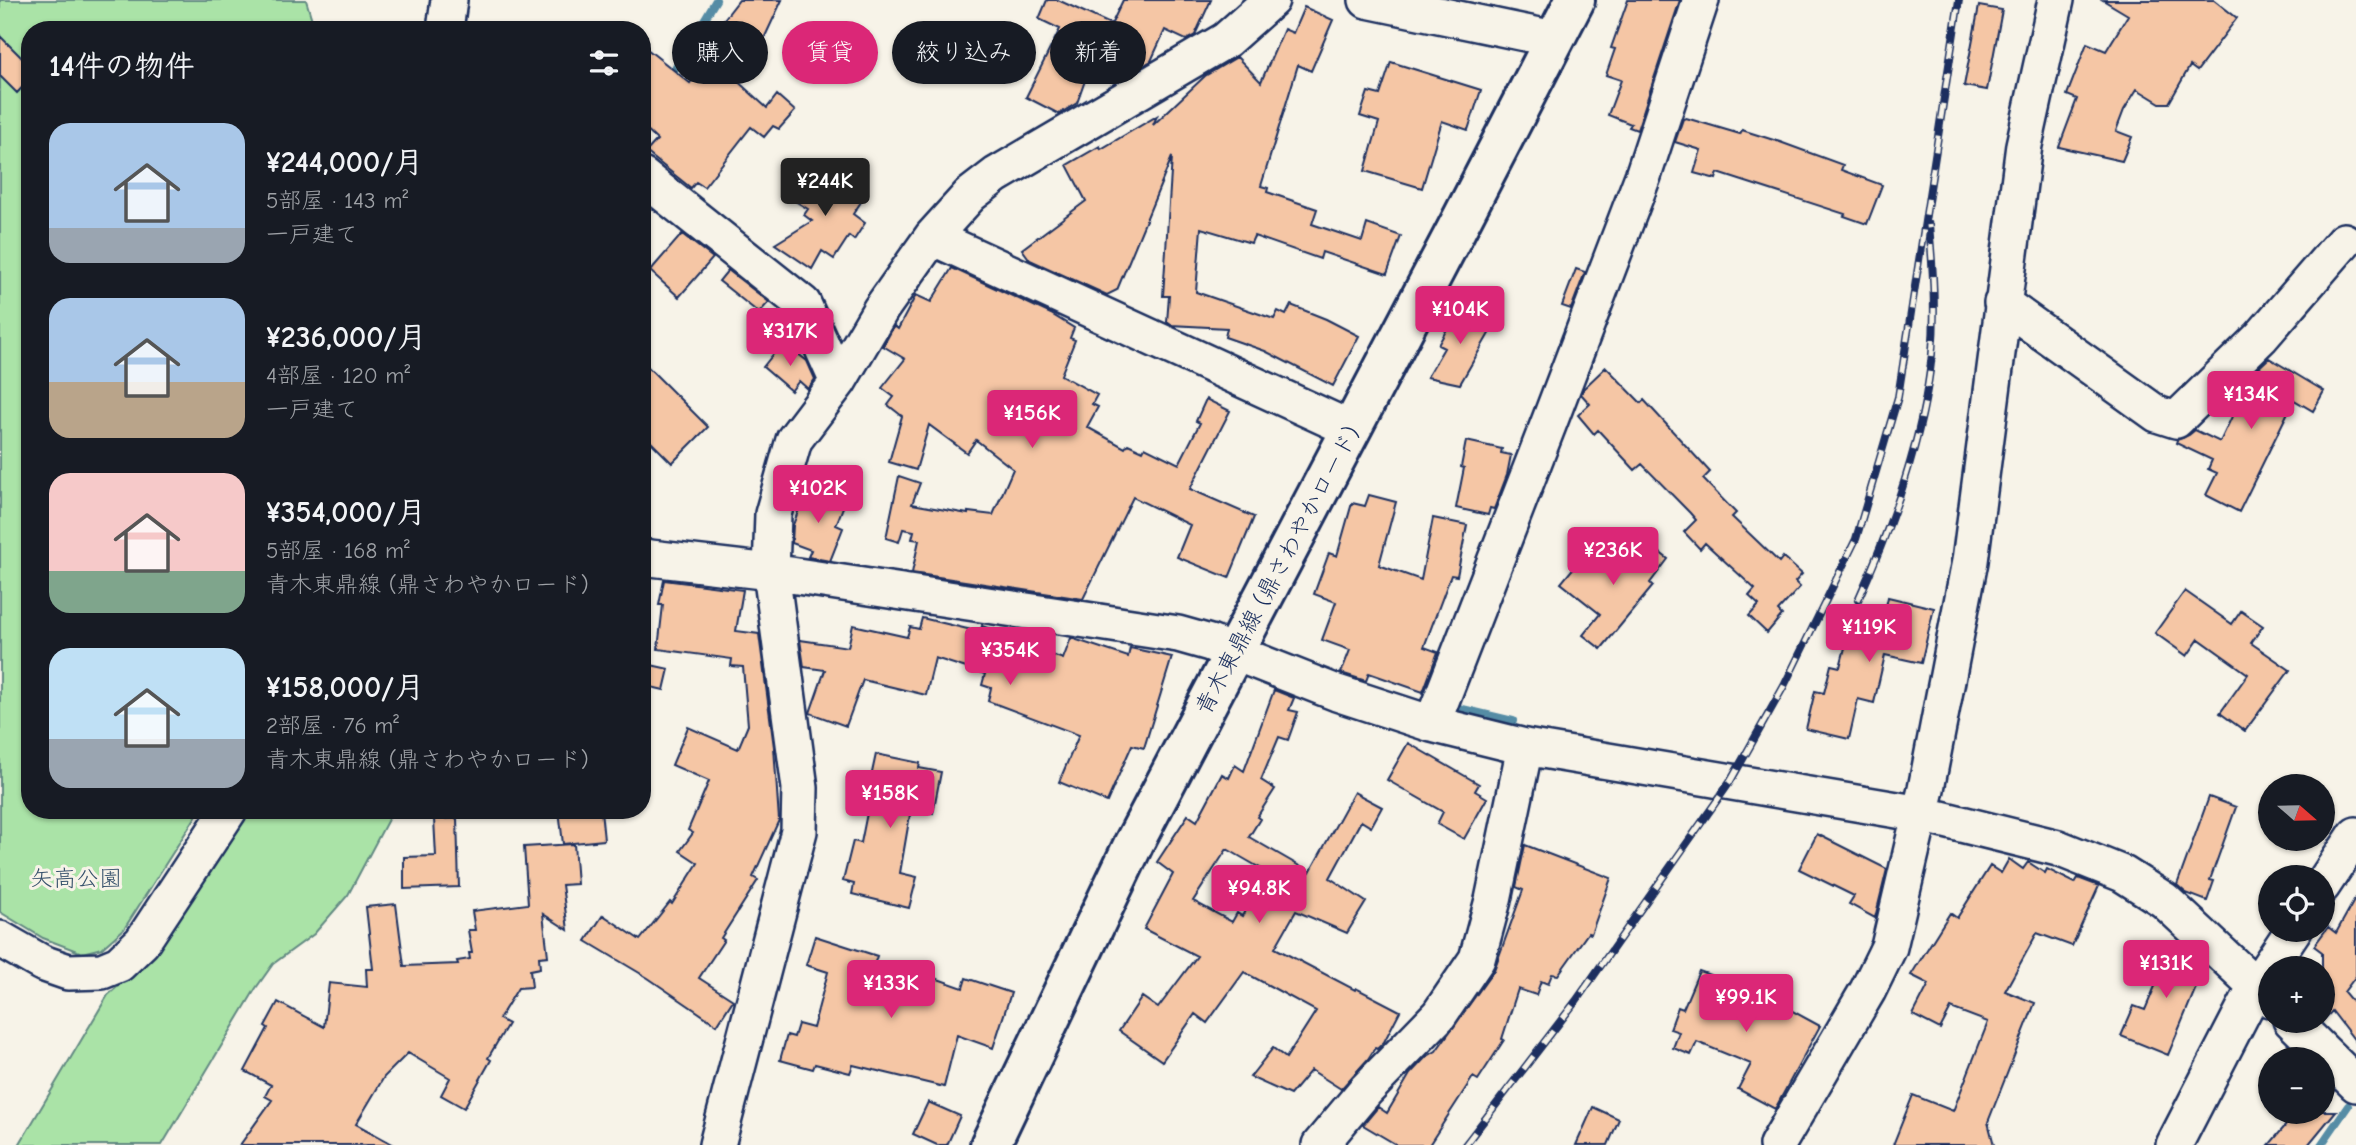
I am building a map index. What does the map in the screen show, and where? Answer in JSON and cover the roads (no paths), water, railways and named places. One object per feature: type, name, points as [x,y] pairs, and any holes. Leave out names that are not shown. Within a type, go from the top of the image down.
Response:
[{"type":"main road","name":"青木東鼎線 (鼎さわやかロード)","points":[[990,1145],[1134,843],[1575,0]]},
{"type":"street","points":[[717,1145],[799,831],[800,788],[771,572],[773,514],[794,440],[838,382],[881,309],[932,237],[970,195],[996,175],[1226,40],[1271,0]]},
{"type":"street","points":[[1367,0],[1554,39]]},
{"type":"street","points":[[1432,724],[1643,176],[1701,0]]},
{"type":"street","points":[[1777,1145],[1868,990],[1889,947],[1920,814],[1970,561],[2024,145],[2054,7]]},
{"type":"street","points":[[651,183],[803,304],[838,382]]},
{"type":"street","points":[[932,237],[1351,429]]},
{"type":"street","points":[[2002,303],[2157,414],[2176,420],[2261,337],[2352,240]]},
{"type":"street","points":[[651,558],[771,572],[1178,634],[1337,693],[1432,724],[1524,747],[1920,814],[2058,848],[2123,874],[2164,900],[2258,988]]},
{"type":"street","points":[[1320,1145],[1366,1090],[1439,1014],[1477,959],[1493,900],[1524,747]]},
{"type":"street","points":[[0,939],[42,963],[68,972],[102,971],[119,964],[142,942],[223,819]]},
{"type":"street","points":[[2335,866],[2356,835]]},
{"type":"street","points":[[2174,1145],[2258,1002]]},
{"type":"street","points":[[2304,1033],[2356,1084]]},
{"type":"waterway","points":[[669,79],[716,0]]},
{"type":"waterway","points":[[1457,700],[1454,707],[1513,721]]},
{"type":"waterway","points":[[2321,1145],[2348,1106]]},
{"type":"railway","points":[[1465,1145],[1576,1001],[1730,782],[1784,686],[1856,539],[1898,397],[1959,0]]},
{"type":"railway","points":[[1858,600],[1905,480],[1922,418],[1934,322],[1929,225]]},
{"type":"park label","name":"矢高公園","points":[[76,878]]}]
